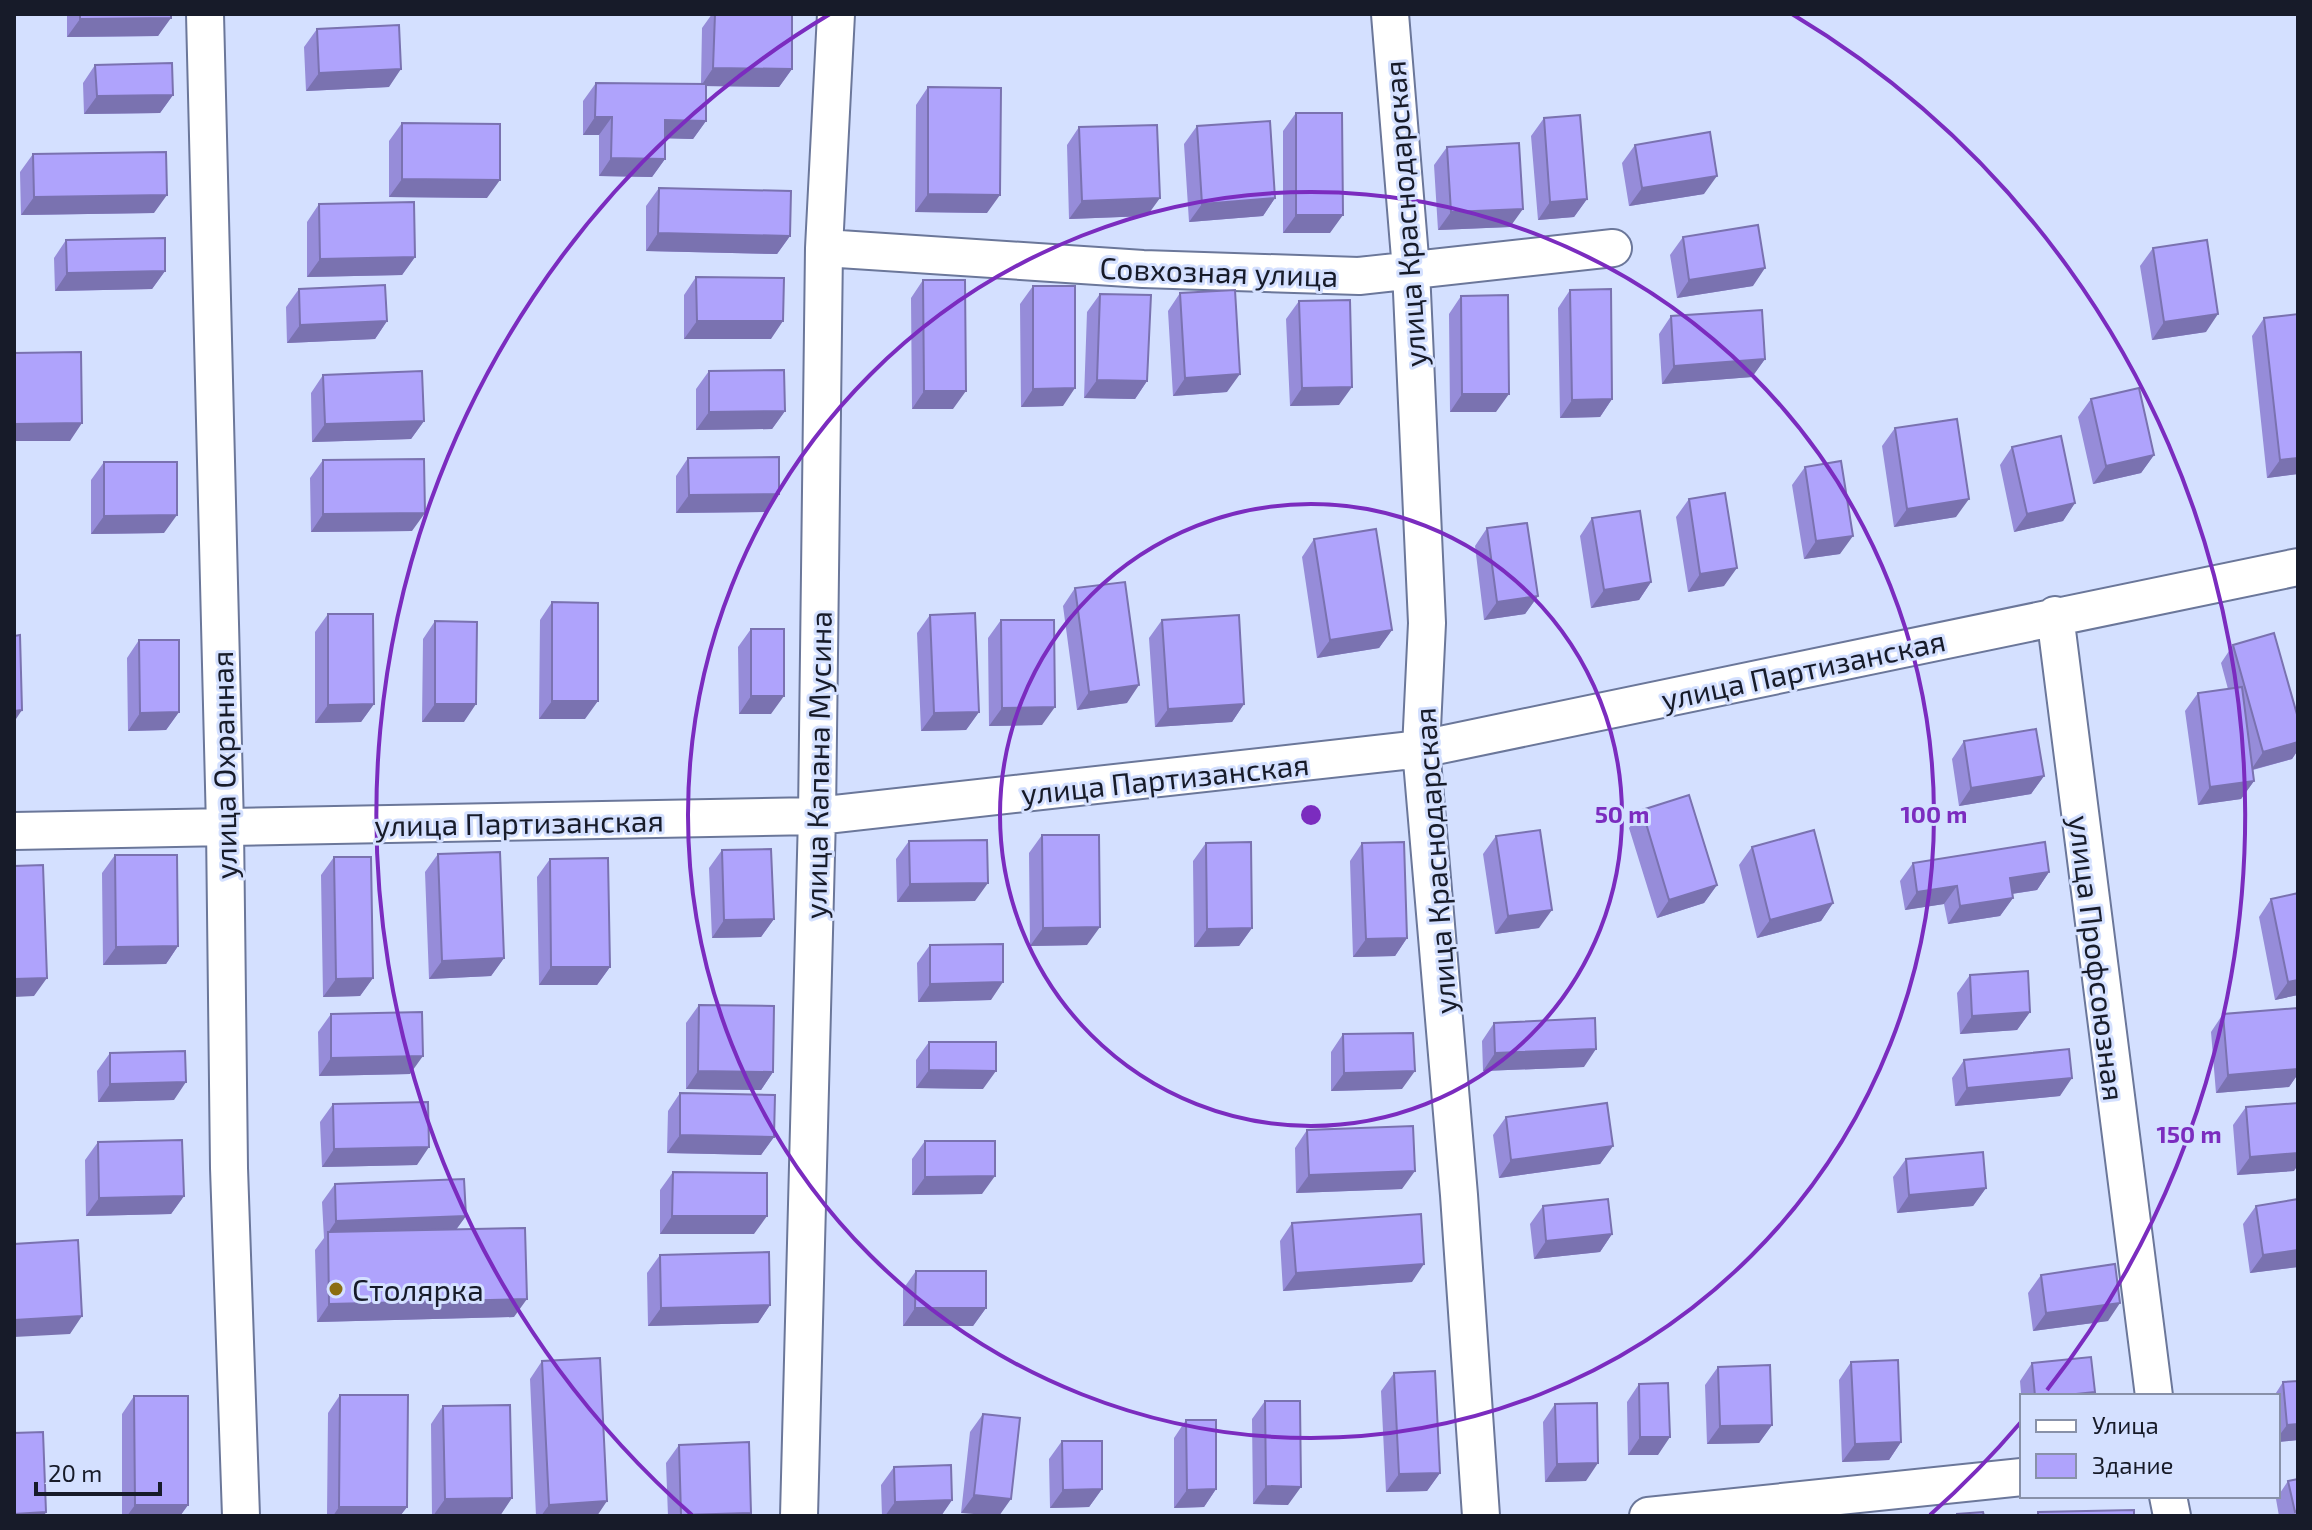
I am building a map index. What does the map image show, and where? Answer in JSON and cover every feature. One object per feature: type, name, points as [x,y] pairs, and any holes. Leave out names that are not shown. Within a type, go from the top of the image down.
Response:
[{"type":"street","name":"улица Охранная","points":[[205,14],[225,827],[229,1168],[241,1516]]},
{"type":"street","name":"улица Капана Мусина","points":[[799,1516],[817,816],[824,248],[836,14]]},
{"type":"street","name":"улица Краснодарская","points":[[1390,14],[1411,270],[1427,623],[1421,749],[1460,1210],[1481,1516]]},
{"type":"street","name":"Совхозная улица","points":[[824,248],[1158,270],[1359,276],[1613,248]]},
{"type":"street","name":"улица Партизанская","points":[[14,831],[817,816],[1421,749],[2298,567]]},
{"type":"street","name":"улица Профсоюзная","points":[[2055,615],[2154,1394]]},
{"type":"street","points":[[1648,1516],[2020,1477]]},
{"type":"building","points":[[80,14],[171,14],[171,18],[80,19]]},
{"type":"building","points":[[715,14],[792,14],[792,69],[713,68]]},
{"type":"building","points":[[399,25],[401,69],[319,73],[317,29]]},
{"type":"building","points":[[172,63],[173,95],[97,96],[95,65]]},
{"type":"building","points":[[596,83],[706,84],[706,121],[665,120],[665,159],[611,158],[612,117],[595,117]]},
{"type":"building","points":[[928,87],[1001,88],[1000,195],[928,194]]},
{"type":"building","points":[[1296,113],[1342,113],[1343,215],[1296,215]]},
{"type":"building","points":[[1580,115],[1587,199],[1550,202],[1544,118]]},
{"type":"building","points":[[1270,121],[1275,198],[1202,204],[1197,126]]},
{"type":"building","points":[[402,123],[500,124],[500,180],[402,179]]},
{"type":"building","points":[[1157,125],[1160,198],[1082,201],[1079,127]]},
{"type":"building","points":[[1710,132],[1717,176],[1642,188],[1635,145]]},
{"type":"building","points":[[1519,143],[1523,209],[1451,212],[1447,147]]},
{"type":"building","points":[[166,152],[167,195],[34,197],[33,154]]},
{"type":"building","points":[[659,188],[791,191],[790,236],[658,233]]},
{"type":"building","points":[[414,202],[415,257],[320,259],[319,204]]},
{"type":"building","points":[[1758,225],[1765,268],[1689,280],[1683,237]]},
{"type":"building","points":[[165,238],[165,271],[67,273],[66,240]]},
{"type":"building","points":[[2207,240],[2218,314],[2164,322],[2153,248]]},
{"type":"building","points":[[696,277],[784,278],[783,321],[697,321]]},
{"type":"building","points":[[923,280],[965,280],[966,391],[924,391]]},
{"type":"building","points":[[385,285],[387,321],[300,325],[299,289]]},
{"type":"building","points":[[1033,286],[1075,286],[1075,388],[1033,389]]},
{"type":"building","points":[[1611,289],[1612,399],[1572,400],[1570,290]]},
{"type":"building","points":[[1235,290],[1240,374],[1185,378],[1180,293]]},
{"type":"building","points":[[1100,294],[1151,295],[1147,381],[1097,380]]},
{"type":"building","points":[[1508,295],[1509,394],[1462,394],[1461,296]]},
{"type":"building","points":[[1350,300],[1352,387],[1302,388],[1299,301]]},
{"type":"building","points":[[1762,310],[1765,359],[1674,366],[1671,316]]},
{"type":"building","points":[[2298,314],[2298,458],[2280,460],[2264,318]]},
{"type":"building","points":[[81,352],[82,423],[14,424],[14,353]]},
{"type":"building","points":[[784,370],[785,411],[709,412],[709,371]]},
{"type":"building","points":[[422,371],[424,421],[325,424],[323,375]]},
{"type":"building","points":[[2139,388],[2154,455],[2106,466],[2091,399]]},
{"type":"building","points":[[1957,419],[1969,499],[1907,509],[1895,428]]},
{"type":"building","points":[[2061,436],[2075,503],[2027,514],[2012,447]]},
{"type":"building","points":[[779,457],[779,494],[689,495],[688,458]]},
{"type":"building","points":[[424,459],[425,513],[323,514],[323,460]]},
{"type":"building","points":[[1841,461],[1853,536],[1816,541],[1805,467]]},
{"type":"building","points":[[104,462],[177,462],[177,515],[104,516]]},
{"type":"building","points":[[1725,493],[1737,568],[1700,574],[1689,499]]},
{"type":"building","points":[[1640,511],[1651,582],[1604,590],[1592,518]]},
{"type":"building","points":[[1527,523],[1538,596],[1497,602],[1487,528]]},
{"type":"building","points":[[1376,529],[1392,630],[1330,640],[1314,539]]},
{"type":"building","points":[[1125,582],[1139,685],[1089,692],[1075,588]]},
{"type":"building","points":[[552,602],[598,603],[598,701],[552,701]]},
{"type":"building","points":[[975,613],[979,712],[934,713],[930,615]]},
{"type":"building","points":[[328,614],[373,614],[374,704],[328,705]]},
{"type":"building","points":[[1239,615],[1244,704],[1168,709],[1162,620]]},
{"type":"building","points":[[1001,620],[1054,620],[1055,707],[1002,708]]},
{"type":"building","points":[[435,621],[477,622],[476,704],[435,704]]},
{"type":"building","points":[[751,629],[784,629],[784,696],[751,696]]},
{"type":"building","points":[[2274,633],[2298,718],[2298,742],[2263,752],[2233,645]]},
{"type":"building","points":[[20,635],[22,710],[14,711],[14,636]]},
{"type":"building","points":[[139,640],[179,640],[179,712],[140,713]]},
{"type":"building","points":[[2242,687],[2254,781],[2210,787],[2198,693]]},
{"type":"building","points":[[2036,729],[2044,776],[1971,788],[1964,741]]},
{"type":"building","points":[[1689,795],[1717,885],[1669,900],[1642,810]]},
{"type":"building","points":[[1540,830],[1552,910],[1508,916],[1496,836]]},
{"type":"building","points":[[1814,830],[1833,903],[1770,920],[1752,847]]},
{"type":"building","points":[[1042,835],[1099,835],[1100,927],[1043,928]]},
{"type":"building","points":[[987,840],[988,883],[910,884],[909,841]]},
{"type":"building","points":[[1251,842],[1252,928],[1207,929],[1206,843]]},
{"type":"building","points":[[1404,842],[1407,938],[1366,939],[1362,843]]},
{"type":"building","points":[[2045,842],[2049,872],[2010,878],[2013,898],[1960,906],[1957,886],[1917,892],[1913,863]]},
{"type":"building","points":[[771,849],[774,919],[724,920],[722,850]]},
{"type":"building","points":[[500,852],[504,958],[442,961],[438,854]]},
{"type":"building","points":[[115,855],[177,855],[178,946],[116,947]]},
{"type":"building","points":[[334,857],[371,857],[373,978],[336,979]]},
{"type":"building","points":[[608,858],[610,967],[551,967],[550,859]]},
{"type":"building","points":[[43,865],[47,978],[14,979],[14,866]]},
{"type":"building","points":[[2298,893],[2298,980],[2288,982],[2271,899]]},
{"type":"building","points":[[1003,944],[1003,982],[930,984],[930,945]]},
{"type":"building","points":[[2028,971],[2030,1012],[1972,1016],[1970,975]]},
{"type":"building","points":[[699,1005],[774,1006],[773,1072],[698,1071]]},
{"type":"building","points":[[2297,1008],[2298,1069],[2228,1075],[2223,1014]]},
{"type":"building","points":[[422,1012],[423,1056],[331,1058],[331,1014]]},
{"type":"building","points":[[1595,1018],[1596,1049],[1495,1053],[1494,1023]]},
{"type":"building","points":[[1413,1033],[1415,1071],[1344,1073],[1343,1034]]},
{"type":"building","points":[[929,1042],[996,1042],[996,1071],[929,1070]]},
{"type":"building","points":[[2069,1049],[2072,1078],[1967,1088],[1964,1060]]},
{"type":"building","points":[[185,1051],[186,1082],[110,1084],[110,1053]]},
{"type":"building","points":[[680,1093],[775,1095],[774,1137],[680,1135]]},
{"type":"building","points":[[428,1102],[429,1147],[334,1149],[333,1104]]},
{"type":"building","points":[[1607,1103],[1613,1146],[1511,1160],[1506,1117]]},
{"type":"building","points":[[2298,1103],[2298,1153],[2250,1157],[2246,1107]]},
{"type":"building","points":[[1413,1126],[1415,1171],[1309,1175],[1307,1130]]},
{"type":"building","points":[[182,1140],[184,1196],[99,1198],[98,1142]]},
{"type":"building","points":[[925,1141],[995,1141],[995,1176],[925,1177]]},
{"type":"building","points":[[1983,1152],[1986,1188],[1909,1195],[1906,1159]]},
{"type":"building","points":[[673,1172],[767,1173],[767,1216],[672,1216]]},
{"type":"building","points":[[464,1179],[466,1216],[336,1221],[335,1184]]},
{"type":"building","points":[[1608,1199],[1612,1234],[1546,1241],[1543,1206]]},
{"type":"building","points":[[2298,1199],[2298,1250],[2263,1255],[2256,1206]]},
{"type":"building","points":[[1421,1214],[1424,1264],[1296,1273],[1292,1223]]},
{"type":"building","points":[[525,1228],[527,1299],[329,1304],[328,1232]]},
{"type":"building","points":[[78,1240],[82,1316],[14,1320],[14,1244]]},
{"type":"building","points":[[769,1252],[770,1305],[661,1308],[660,1255]]},
{"type":"building","points":[[2115,1264],[2120,1303],[2046,1313],[2041,1275]]},
{"type":"building","points":[[916,1271],[986,1271],[986,1308],[915,1308]]},
{"type":"building","points":[[2091,1357],[2095,1392],[2035,1394],[2032,1363]]},
{"type":"building","points":[[600,1358],[607,1501],[549,1505],[542,1361]]},
{"type":"building","points":[[1898,1360],[1901,1442],[1855,1444],[1851,1362]]},
{"type":"building","points":[[1770,1365],[1772,1425],[1720,1426],[1718,1367]]},
{"type":"building","points":[[1435,1371],[1440,1473],[1399,1474],[1394,1373]]},
{"type":"building","points":[[2298,1381],[2298,1424],[2287,1425],[2283,1382]]},
{"type":"building","points":[[1668,1383],[1670,1437],[1640,1437],[1639,1384]]},
{"type":"building","points":[[340,1395],[408,1395],[407,1507],[339,1507]]},
{"type":"building","points":[[134,1396],[188,1396],[188,1505],[135,1505]]},
{"type":"building","points":[[1265,1401],[1300,1401],[1301,1487],[1266,1486]]},
{"type":"building","points":[[1597,1403],[1598,1463],[1557,1464],[1555,1404]]},
{"type":"building","points":[[510,1405],[512,1498],[445,1499],[443,1406]]},
{"type":"building","points":[[983,1414],[1020,1418],[1011,1499],[974,1495]]},
{"type":"building","points":[[1186,1420],[1216,1420],[1216,1489],[1187,1490]]},
{"type":"building","points":[[43,1432],[46,1512],[14,1514],[14,1433]]},
{"type":"building","points":[[1062,1441],[1102,1441],[1102,1489],[1063,1490]]},
{"type":"building","points":[[749,1442],[751,1513],[681,1515],[679,1445]]},
{"type":"building","points":[[951,1465],[952,1500],[895,1502],[894,1467]]},
{"type":"building","points":[[2298,1479],[2298,1511],[2295,1512],[2288,1481]]},
{"type":"building","points":[[2134,1510],[2134,1516],[2038,1516],[2038,1512]]},
{"type":"building","points":[[1983,1512],[1984,1516],[1957,1516],[1957,1514]]},
{"type":"place","name":"Столярка","points":[[336,1289]]}]
